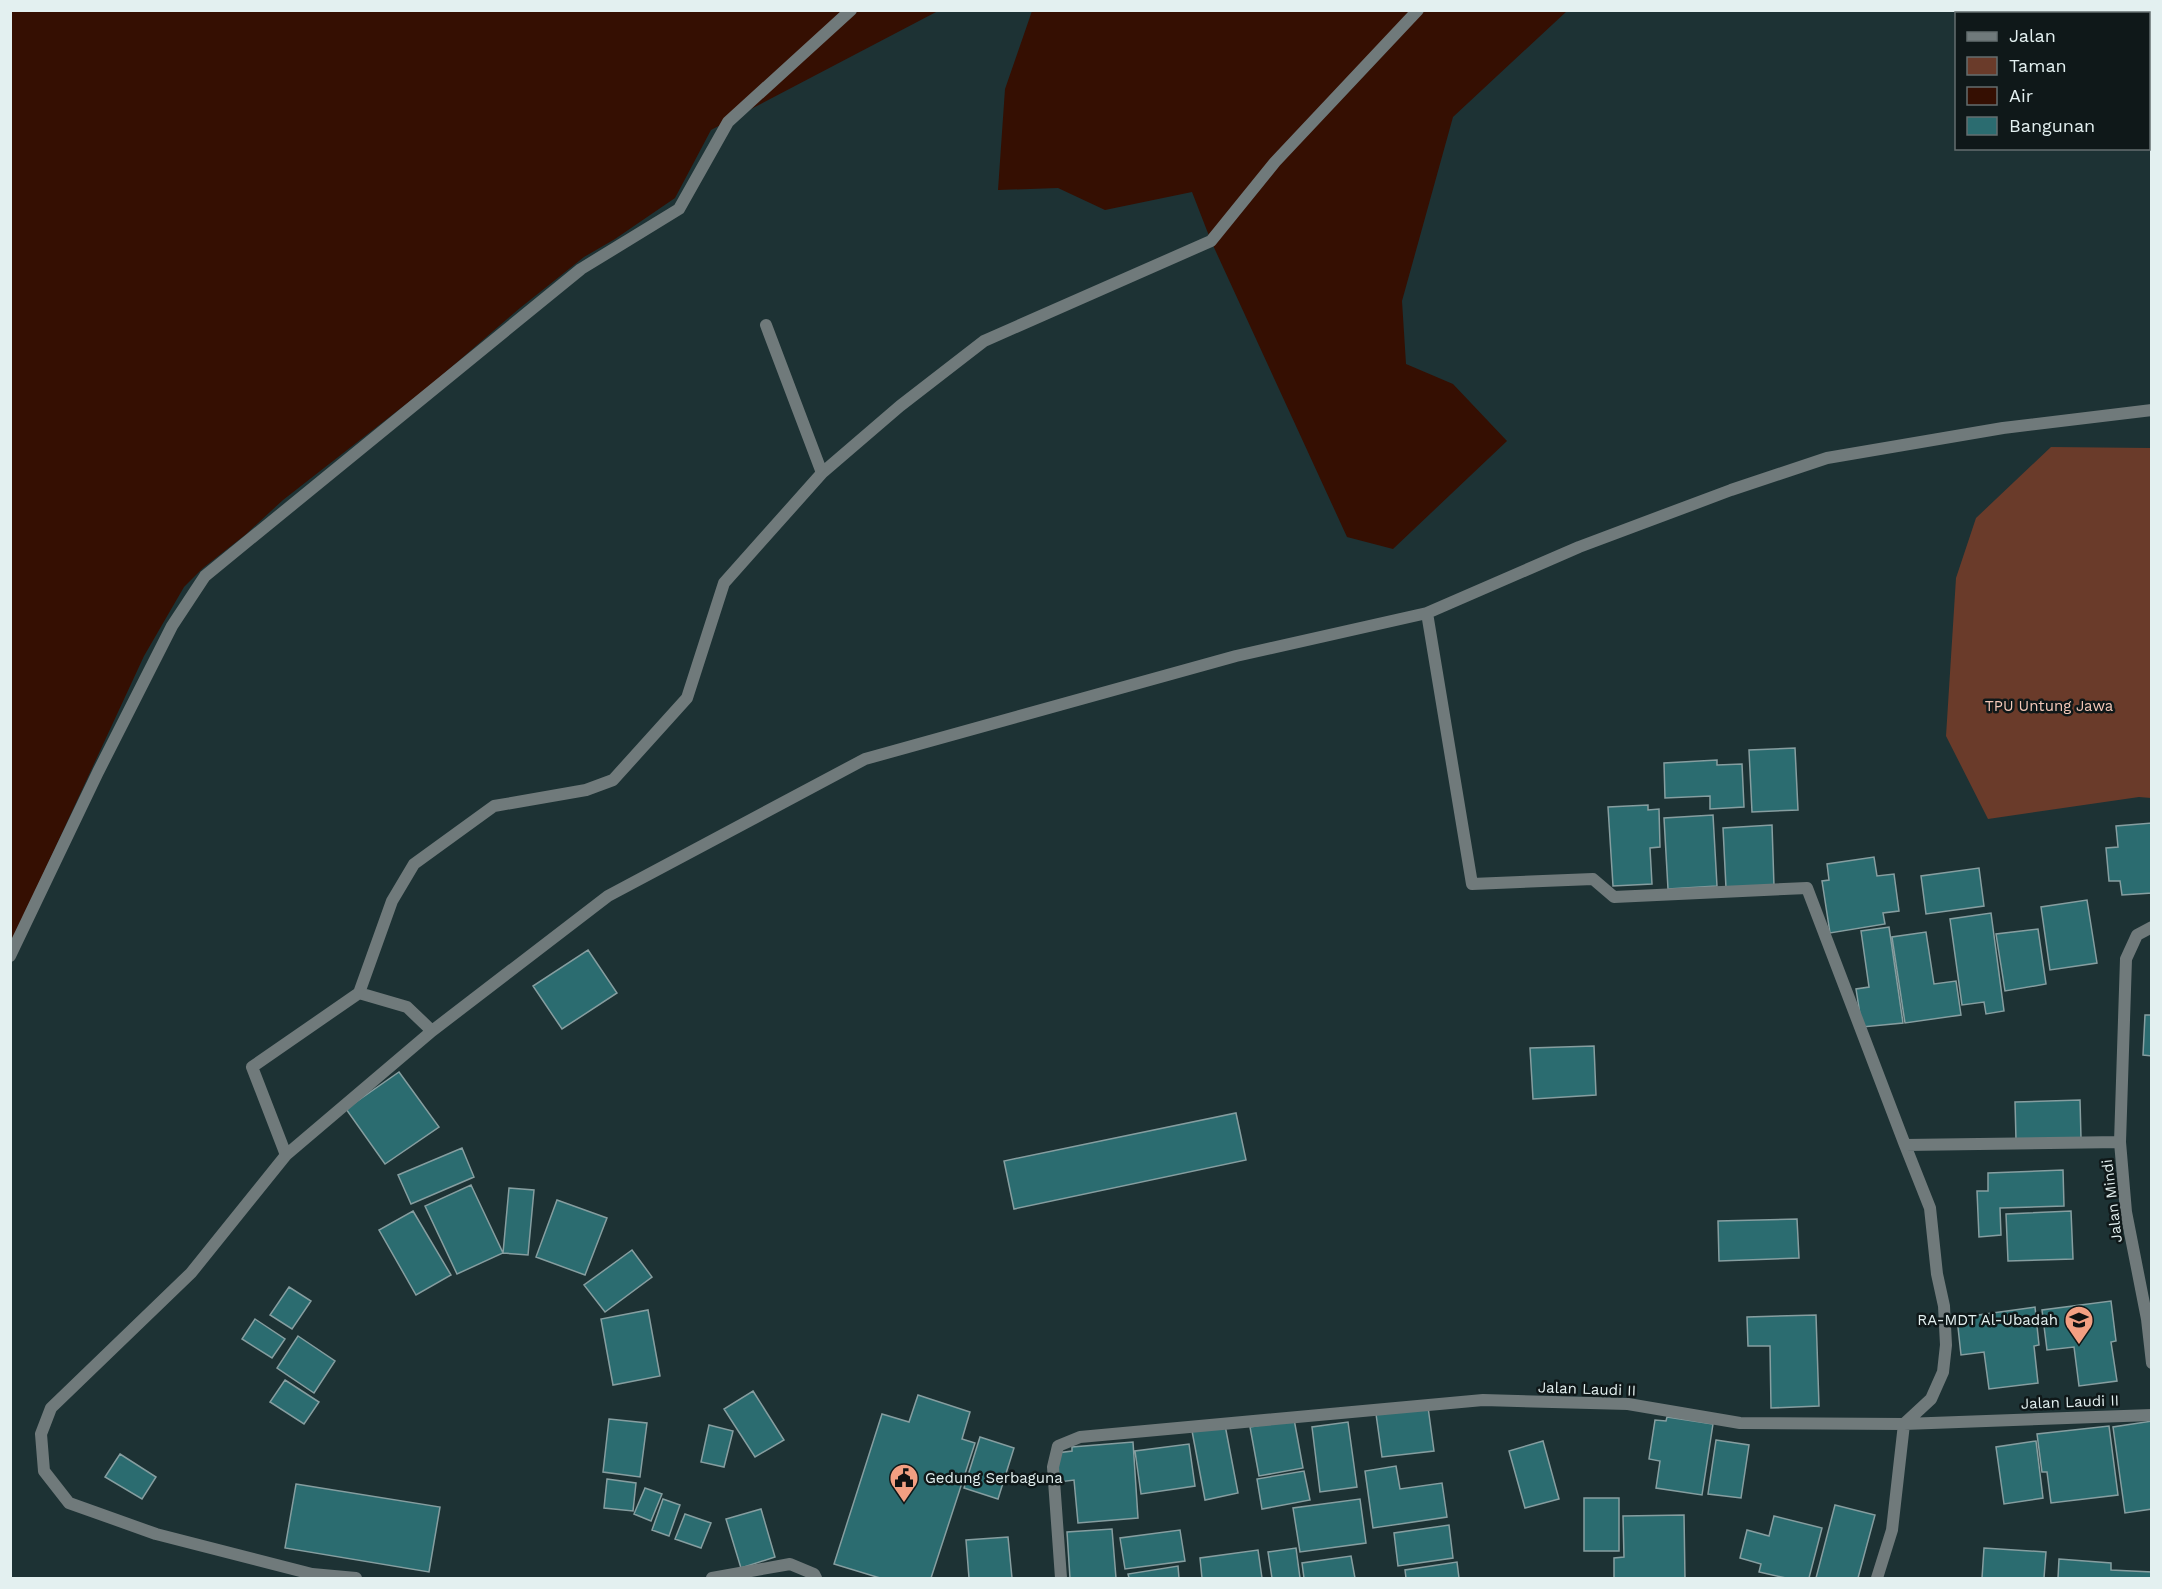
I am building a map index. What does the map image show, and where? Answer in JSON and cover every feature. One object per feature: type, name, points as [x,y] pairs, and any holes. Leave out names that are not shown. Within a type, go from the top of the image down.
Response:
[{"type":"street","points":[[10,956],[171,626],[205,576],[581,269],[679,209],[728,122],[852,10]]},
{"type":"street","points":[[286,1155],[252,1067],[359,993],[392,901],[414,864],[494,806],[586,790],[613,780],[687,698],[724,583],[822,473],[900,406],[984,341],[1211,241],[1275,162],[1418,10]]},
{"type":"street","points":[[766,325],[822,473]]},
{"type":"street","points":[[356,1578],[312,1574],[156,1534],[69,1503],[44,1471],[41,1434],[51,1408],[191,1273],[286,1155],[432,1030],[608,896],[865,759],[1236,656],[1427,613],[1579,547],[1731,490],[1827,458],[2003,428],[2151,410]]},
{"type":"street","points":[[1427,613],[1472,884],[1593,879],[1614,897],[1807,888],[1930,1208],[1937,1274],[1944,1306],[1946,1345],[1943,1372],[1931,1399],[1904,1424],[1892,1530],[1877,1578]]},
{"type":"street","name":"Jalan Mindi","points":[[2151,927],[2137,935],[2126,960],[2120,1142],[2126,1212],[2147,1319],[2151,1363]]},
{"type":"street","points":[[359,993],[407,1007],[432,1030]]},
{"type":"street","points":[[1905,1145],[2120,1142]]},
{"type":"street","name":"Jalan Laudi II","points":[[1061,1578],[1053,1467],[1058,1446],[1080,1437],[1483,1400],[1628,1404],[1740,1423],[1904,1424],[2151,1415]]},
{"type":"street","points":[[712,1578],[790,1564],[814,1574],[816,1578]]},
{"type":"green space","name":"TPU Untung Jawa","points":[[2051,447],[2151,448],[2151,798],[2139,797],[1988,819],[1946,736],[1956,578],[1976,518]]},
{"type":"water","points":[[11,11],[938,11],[711,130],[675,198],[584,257],[520,308],[433,383],[283,500],[184,587],[144,656],[11,943]]},
{"type":"water","points":[[1032,11],[1567,11],[1453,117],[1402,301],[1406,364],[1453,384],[1507,441],[1393,549],[1347,537],[1211,241],[1192,192],[1105,210],[1058,188],[998,190],[1005,89]]},
{"type":"building","points":[[1795,748],[1798,810],[1752,812],[1749,750]]},
{"type":"building","points":[[1717,760],[1717,765],[1742,764],[1744,807],[1710,809],[1710,796],[1665,798],[1664,763]]},
{"type":"building","points":[[1648,805],[1648,810],[1659,809],[1660,847],[1650,848],[1652,884],[1613,886],[1608,807]]},
{"type":"building","points":[[1713,815],[1717,886],[1668,889],[1664,818]]},
{"type":"building","points":[[2152,823],[2152,893],[2122,895],[2120,881],[2109,881],[2106,848],[2118,847],[2116,826]]},
{"type":"building","points":[[1772,825],[1774,886],[1726,888],[1723,828]]},
{"type":"building","points":[[1874,857],[1877,876],[1894,874],[1899,911],[1883,913],[1885,924],[1830,933],[1822,881],[1829,880],[1827,864]]},
{"type":"building","points":[[1979,868],[1984,906],[1926,914],[1921,876]]},
{"type":"building","points":[[2087,900],[2097,963],[2050,970],[2041,907]]},
{"type":"building","points":[[1991,913],[2004,1011],[1986,1014],[1984,1002],[1962,1005],[1950,919]]},
{"type":"building","points":[[1889,927],[1903,1023],[1862,1027],[1856,989],[1869,987],[1861,931]]},
{"type":"building","points":[[2038,929],[2046,984],[2005,991],[1996,934]]},
{"type":"building","points":[[1926,932],[1934,984],[1956,981],[1961,1015],[1905,1023],[1892,937]]},
{"type":"building","points":[[588,950],[617,993],[562,1029],[533,986]]},
{"type":"building","points":[[2145,1015],[2152,1015],[2152,1056],[2143,1055]]},
{"type":"building","points":[[1594,1046],[1596,1095],[1533,1099],[1530,1048]]},
{"type":"building","points":[[399,1072],[439,1127],[385,1164],[346,1109]]},
{"type":"building","points":[[2080,1100],[2081,1138],[2016,1140],[2015,1102]]},
{"type":"building","points":[[1236,1113],[1246,1160],[1014,1209],[1004,1161]]},
{"type":"building","points":[[462,1148],[474,1177],[411,1204],[398,1175]]},
{"type":"building","points":[[2063,1170],[2064,1206],[2000,1208],[2001,1235],[1979,1237],[1977,1191],[1988,1191],[1988,1173]]},
{"type":"building","points":[[471,1185],[503,1253],[457,1274],[425,1206]]},
{"type":"building","points":[[509,1188],[534,1190],[528,1255],[503,1253]]},
{"type":"building","points":[[557,1200],[607,1218],[585,1275],[536,1257]]},
{"type":"building","points":[[413,1211],[451,1275],[416,1295],[379,1230]]},
{"type":"building","points":[[2071,1211],[2073,1259],[2008,1261],[2006,1214]]},
{"type":"building","points":[[1797,1219],[1799,1258],[1719,1261],[1718,1221]]},
{"type":"building","points":[[632,1250],[652,1277],[605,1312],[584,1285]]},
{"type":"building","points":[[289,1287],[311,1301],[292,1329],[270,1315]]},
{"type":"building","name":"RA-MDT Al-Ubadah","points":[[2111,1301],[2116,1341],[2111,1342],[2117,1381],[2079,1386],[2074,1347],[2047,1350],[2042,1310]]},
{"type":"building","points":[[2035,1307],[2039,1345],[2034,1346],[2038,1383],[1989,1389],[1984,1352],[1961,1355],[1957,1318]]},
{"type":"building","points":[[648,1310],[660,1376],[613,1385],[601,1319]]},
{"type":"building","points":[[1816,1315],[1819,1406],[1771,1408],[1770,1346],[1748,1346],[1747,1317]]},
{"type":"building","points":[[255,1319],[285,1339],[272,1358],[242,1339]]},
{"type":"building","points":[[298,1336],[335,1361],[314,1393],[277,1368]]},
{"type":"building","points":[[285,1380],[319,1402],[304,1424],[270,1402]]},
{"type":"building","points":[[753,1391],[784,1440],[755,1457],[724,1409]]},
{"type":"building","name":"Gedung Serbaguna","points":[[918,1395],[970,1412],[962,1439],[975,1443],[931,1578],[880,1578],[834,1564],[882,1414],[909,1422]]},
{"type":"building","points":[[1428,1407],[1434,1451],[1382,1457],[1376,1414]]},
{"type":"building","points":[[1667,1417],[1713,1424],[1702,1495],[1656,1488],[1660,1461],[1649,1459],[1655,1420],[1666,1421]]},
{"type":"building","points":[[609,1419],[647,1423],[640,1477],[603,1472]]},
{"type":"building","points":[[1294,1419],[1303,1468],[1259,1476],[1250,1427]]},
{"type":"building","points":[[2152,1421],[2152,1509],[2125,1513],[2113,1427]]},
{"type":"building","points":[[1348,1422],[1357,1487],[1320,1492],[1312,1427]]},
{"type":"building","points":[[709,1425],[733,1431],[724,1467],[701,1462]]},
{"type":"building","points":[[1225,1425],[1238,1493],[1205,1500],[1192,1431]]},
{"type":"building","points":[[2109,1426],[2118,1495],[2051,1503],[2047,1472],[2042,1472],[2037,1434]]},
{"type":"building","points":[[980,1437],[1014,1448],[998,1499],[964,1488]]},
{"type":"building","points":[[1716,1440],[1749,1445],[1741,1498],[1708,1494]]},
{"type":"building","points":[[1543,1441],[1559,1499],[1525,1508],[1509,1451]]},
{"type":"building","points":[[2036,1441],[2043,1498],[2004,1504],[1996,1447]]},
{"type":"building","points":[[1133,1442],[1138,1518],[1078,1523],[1074,1480],[1059,1482],[1057,1453],[1072,1451],[1072,1447]]},
{"type":"building","points":[[1189,1444],[1195,1486],[1141,1494],[1135,1451]]},
{"type":"building","points":[[120,1454],[156,1477],[142,1499],[105,1477]]},
{"type":"building","points":[[1396,1466],[1400,1489],[1442,1483],[1447,1517],[1373,1528],[1365,1471]]},
{"type":"building","points":[[1304,1471],[1310,1500],[1262,1509],[1257,1479]]},
{"type":"building","points":[[607,1479],[636,1483],[633,1511],[604,1508]]},
{"type":"building","points":[[296,1484],[440,1507],[429,1572],[285,1548]]},
{"type":"building","points":[[645,1488],[662,1494],[651,1521],[634,1514]]},
{"type":"building","points":[[1584,1498],[1619,1498],[1619,1551],[1584,1551]]},
{"type":"building","points":[[663,1499],[680,1505],[669,1536],[652,1530]]},
{"type":"building","points":[[1360,1499],[1366,1543],[1300,1552],[1293,1508]]},
{"type":"building","points":[[1835,1505],[1875,1515],[1858,1578],[1816,1578]]},
{"type":"building","points":[[761,1509],[775,1557],[741,1568],[726,1519]]},
{"type":"building","points":[[685,1514],[711,1523],[701,1548],[675,1539]]},
{"type":"building","points":[[1684,1515],[1685,1578],[1614,1578],[1614,1558],[1624,1557],[1623,1516]]},
{"type":"building","points":[[1774,1516],[1822,1528],[1809,1578],[1786,1578],[1759,1572],[1761,1564],[1740,1558],[1747,1530],[1769,1536]]},
{"type":"building","points":[[1449,1525],[1453,1558],[1398,1566],[1394,1533]]},
{"type":"building","points":[[1112,1529],[1116,1578],[1070,1578],[1067,1532]]},
{"type":"building","points":[[1180,1530],[1185,1561],[1125,1569],[1120,1538]]},
{"type":"building","points":[[1008,1537],[1012,1578],[969,1578],[966,1540]]},
{"type":"building","points":[[1296,1548],[1300,1578],[1272,1578],[1268,1552]]},
{"type":"building","points":[[1984,1548],[2046,1552],[2044,1578],[1982,1578]]},
{"type":"building","points":[[1258,1550],[1262,1578],[1202,1578],[1200,1558]]},
{"type":"building","points":[[1351,1556],[1355,1578],[1304,1578],[1302,1563]]},
{"type":"building","points":[[2059,1559],[2111,1563],[2111,1570],[2152,1572],[2152,1578],[2058,1578]]},
{"type":"building","points":[[1457,1562],[1459,1578],[1406,1578],[1405,1570]]},
{"type":"building","points":[[1178,1566],[1179,1578],[1129,1578],[1128,1574]]},
{"type":"place","name":"RA-MDT Al-Ubadah","points":[[2079,1346]]},
{"type":"place","name":"Gedung Serbaguna","points":[[904,1504]]}]
